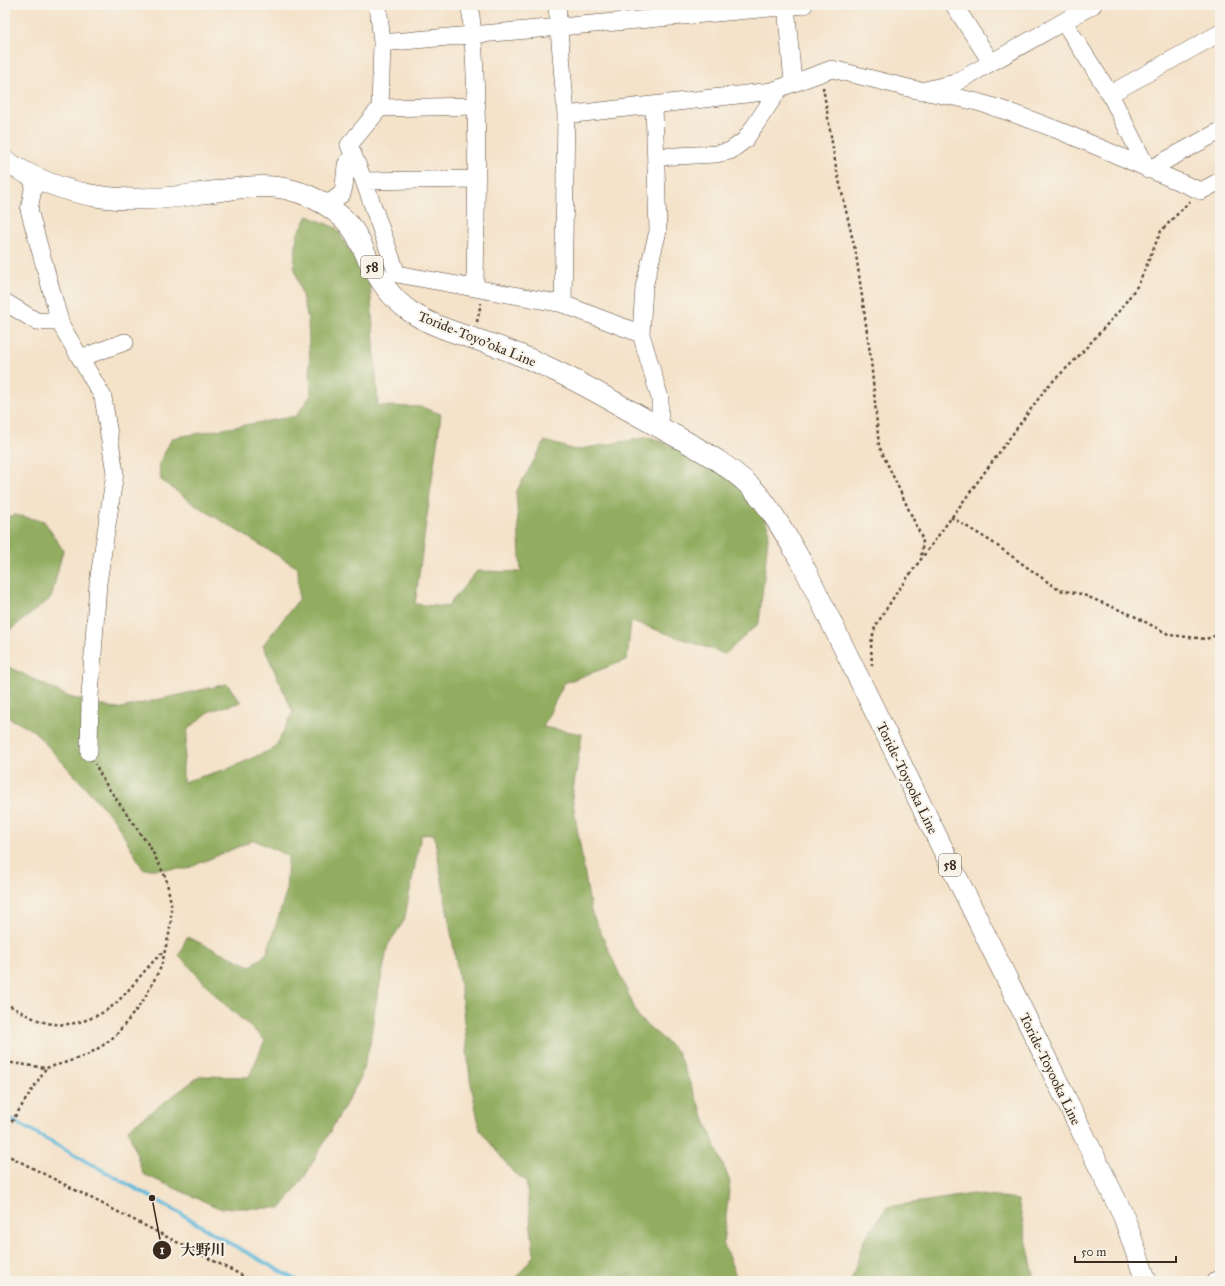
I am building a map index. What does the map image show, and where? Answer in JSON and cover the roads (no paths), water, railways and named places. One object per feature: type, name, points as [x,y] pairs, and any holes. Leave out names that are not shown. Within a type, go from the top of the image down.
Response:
[{"type":"main road","name":"Toride-Toyo'oka Line","points":[[5,162],[35,178],[85,195],[120,199],[161,198],[257,186],[298,192],[326,205],[354,231],[382,283],[408,310],[441,327],[507,350],[548,367],[700,451],[725,466],[750,487],[761,498],[802,563],[1124,1217],[1146,1281]]},
{"type":"street","points":[[378,5],[382,43],[380,108],[349,145],[364,181],[397,274],[563,304],[641,334]]},
{"type":"street","points":[[470,5],[477,106],[479,288]]},
{"type":"street","points":[[556,5],[566,115],[563,304]]},
{"type":"street","points":[[382,43],[804,5]]},
{"type":"street","points":[[954,5],[991,62]]},
{"type":"street","points":[[921,91],[955,83],[1093,5]]},
{"type":"street","points":[[656,157],[716,154],[730,151],[745,140],[786,85],[786,6]]},
{"type":"street","points":[[1064,22],[1110,94],[1148,170]]},
{"type":"street","points":[[1110,94],[1220,33]]},
{"type":"street","points":[[566,115],[772,91],[832,69],[921,91],[983,103],[1031,120],[1201,191],[1220,181]]},
{"type":"street","points":[[654,105],[658,231],[644,287],[641,334],[660,398],[660,428]]},
{"type":"street","points":[[380,108],[477,106]]},
{"type":"street","points":[[1148,170],[1220,131]]},
{"type":"street","points":[[326,205],[342,194],[346,165],[353,155]]},
{"type":"street","points":[[35,178],[30,210],[61,325],[103,397],[114,473],[98,583],[90,696],[89,752]]},
{"type":"street","points":[[364,181],[477,178]]},
{"type":"street","points":[[5,302],[36,321],[50,322],[58,314]]},
{"type":"street","points":[[80,358],[125,342]]},
{"type":"street","points":[[1215,1281],[1220,1278]]},
{"type":"waterway","points":[[5,1116],[298,1281]]},
{"type":"place","name":"大野川","points":[[152,1198]]}]
